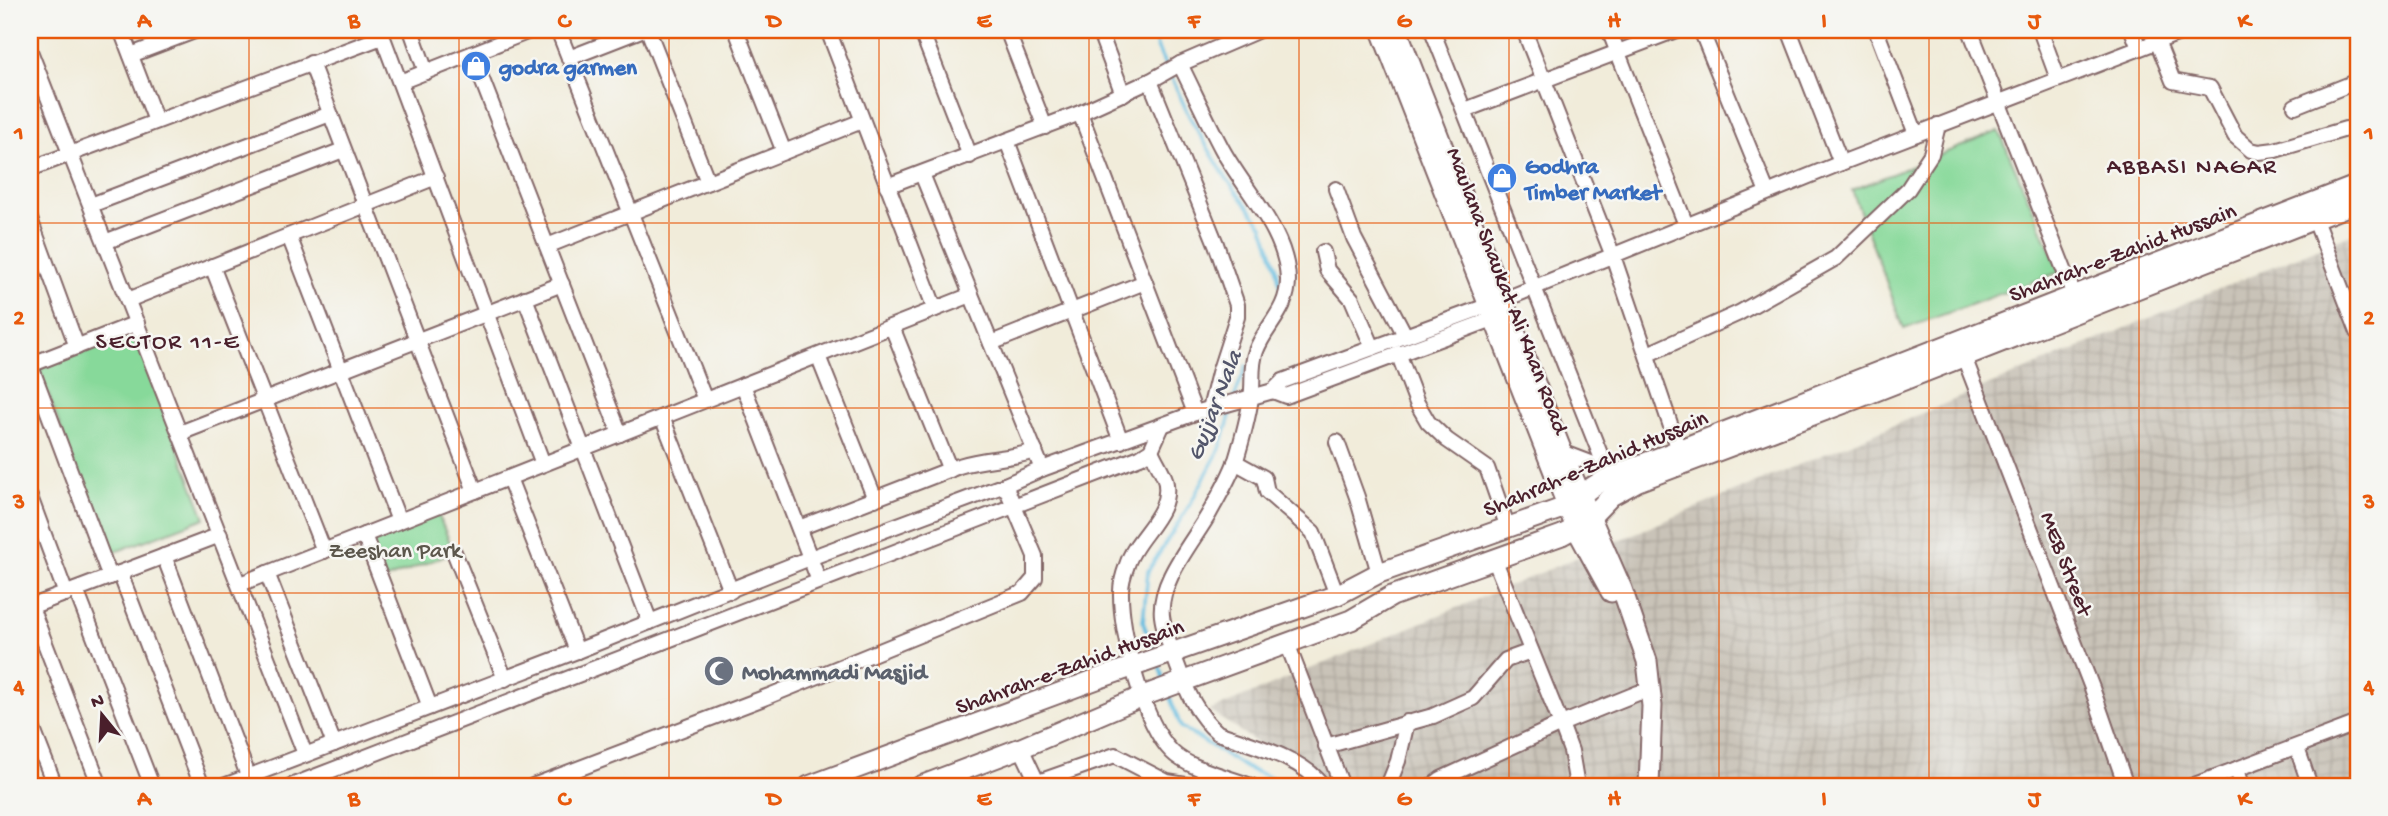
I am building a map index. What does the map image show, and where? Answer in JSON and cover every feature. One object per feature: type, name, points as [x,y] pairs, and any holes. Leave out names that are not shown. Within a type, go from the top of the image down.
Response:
[{"type":"main road","name":"Maulana Shaukat Ali Khan Road","points":[[1381,30],[1498,309],[1583,523],[1622,589],[1647,661],[1652,706],[1649,786]]},
{"type":"main road","name":"Maulana Shaukat Ali Khan Road","points":[[1397,30],[1498,309],[1562,452],[1574,501]]},
{"type":"main road","name":"Shahrah-e-Zahid Hussain","points":[[1610,477],[1638,481],[1964,357],[2312,211],[2358,185]]},
{"type":"main road","name":"Shahrah-e-Zahid Hussain","points":[[808,786],[1135,666],[1336,596],[1379,573],[1508,528],[1574,501],[1610,477],[2074,295],[2312,211],[2358,202]]},
{"type":"main road","name":"Shahrah-e-Zahid Hussain","points":[[930,785],[1147,694],[1359,616],[1392,596],[1496,561],[1583,523],[1604,501],[1610,477]]},
{"type":"street","points":[[121,30],[156,121]]},
{"type":"street","points":[[131,55],[174,34],[197,30]]},
{"type":"street","points":[[411,30],[426,72]]},
{"type":"street","points":[[400,82],[471,54],[512,34],[532,30]]},
{"type":"street","points":[[558,30],[705,400]]},
{"type":"street","points":[[569,58],[641,30]]},
{"type":"street","points":[[648,30],[708,182]]},
{"type":"street","points":[[736,30],[784,152]]},
{"type":"street","points":[[828,30],[934,309]]},
{"type":"street","points":[[921,30],[970,156]]},
{"type":"street","points":[[1008,30],[1045,127]]},
{"type":"street","points":[[1098,30],[1123,94]]},
{"type":"street","points":[[1433,30],[1610,477]]},
{"type":"street","points":[[1524,30],[1613,256],[1679,450]]},
{"type":"street","points":[[1609,30],[1686,225]]},
{"type":"street","points":[[1465,110],[1676,30]]},
{"type":"street","points":[[1701,30],[1767,192]]},
{"type":"street","points":[[1789,30],[1841,163]]},
{"type":"street","points":[[1876,30],[1916,134]]},
{"type":"street","points":[[1970,30],[2074,295]]},
{"type":"street","points":[[2040,30],[2058,79]]},
{"type":"street","points":[[2132,30],[2139,48]]},
{"type":"street","points":[[1273,391],[1286,396],[1398,353],[1498,309],[1535,286],[1767,192],[2187,30]]},
{"type":"street","points":[[887,186],[1080,113],[1253,31]]},
{"type":"street","points":[[30,169],[311,63],[381,33],[543,464]]},
{"type":"street","points":[[2157,41],[2170,79],[2176,83],[2210,88],[2235,136],[2251,150],[2275,150],[2346,128]]},
{"type":"street","points":[[30,51],[305,754]]},
{"type":"street","points":[[471,54],[620,434]]},
{"type":"street","points":[[311,63],[475,491]]},
{"type":"street","points":[[1176,66],[1223,150],[1269,224],[1285,260],[1288,282],[1277,319],[1256,349],[1253,359],[1235,462],[1166,588],[1162,617],[1168,655],[1179,683],[1209,726],[1218,733],[1300,765],[1323,786]]},
{"type":"street","points":[[1154,79],[1237,305],[1237,317],[1210,409]]},
{"type":"street","points":[[2295,106],[2358,80]]},
{"type":"street","points":[[1080,113],[1195,413]]},
{"type":"street","points":[[91,205],[330,114]]},
{"type":"street","points":[[547,246],[862,121]]},
{"type":"street","points":[[1648,354],[1751,307],[1836,258],[1908,189],[1931,154],[1938,125]]},
{"type":"street","points":[[1007,141],[1121,441]]},
{"type":"street","points":[[105,242],[343,150]]},
{"type":"street","points":[[922,174],[1042,469]]},
{"type":"street","points":[[128,300],[436,177]]},
{"type":"street","points":[[1336,189],[1354,238],[1405,335]]},
{"type":"street","points":[[2312,211],[2358,332]]},
{"type":"street","points":[[30,219],[77,346]]},
{"type":"street","points":[[289,236],[399,522]]},
{"type":"street","points":[[1323,252],[1327,270],[1352,299],[1373,348]]},
{"type":"street","points":[[212,266],[324,551]]},
{"type":"street","points":[[991,343],[1146,282]]},
{"type":"street","points":[[180,433],[562,284]]},
{"type":"street","points":[[240,584],[971,295]]},
{"type":"street","points":[[525,298],[650,622]]},
{"type":"street","points":[[224,786],[1042,469],[1161,428],[1195,413],[1273,391],[1283,381],[1405,335],[1498,309]]},
{"type":"street","points":[[137,323],[30,365],[202,786]]},
{"type":"street","points":[[892,327],[950,470]]},
{"type":"street","points":[[1398,353],[1417,403],[1428,422],[1447,440],[1487,467],[1508,528]]},
{"type":"street","points":[[818,356],[875,499]]},
{"type":"street","name":"MEB Street","points":[[1964,357],[2092,688],[2126,786]]},
{"type":"street","points":[[743,385],[819,581]]},
{"type":"street","points":[[662,417],[731,591]]},
{"type":"street","points":[[291,786],[1140,457],[1151,450],[1161,428]]},
{"type":"street","points":[[1338,442],[1379,573]]},
{"type":"street","points":[[1151,450],[1165,480],[1166,498],[1161,513],[1140,539],[1127,562],[1121,589],[1123,622],[1135,666],[1163,741],[1173,753],[1187,763],[1251,786]]},
{"type":"street","points":[[799,528],[976,461],[1008,458],[1035,451]]},
{"type":"street","points":[[1562,452],[1596,465],[1610,477]]},
{"type":"street","points":[[1235,462],[1264,478],[1265,490],[1313,532],[1336,596]]},
{"type":"street","points":[[509,478],[577,651]]},
{"type":"street","points":[[533,786],[769,696],[1021,593],[1035,578],[1037,567],[1035,556],[1005,485]]},
{"type":"street","points":[[30,497],[152,786]]},
{"type":"street","points":[[100,786],[31,607],[220,535]]},
{"type":"street","points":[[363,535],[430,707]]},
{"type":"street","points":[[454,552],[505,679]]},
{"type":"street","points":[[164,556],[249,778]]},
{"type":"street","points":[[1496,561],[1571,751],[1576,786]]},
{"type":"street","points":[[267,573],[334,744]]},
{"type":"street","points":[[1287,643],[1342,786]]},
{"type":"street","points":[[1326,746],[1433,716],[1473,698],[1506,660],[1531,651]]},
{"type":"street","points":[[1432,786],[1441,779],[1649,686]]},
{"type":"street","points":[[30,722],[55,786]]},
{"type":"street","points":[[1388,786],[1408,722]]},
{"type":"street","points":[[2192,786],[2358,723]]},
{"type":"street","points":[[2297,747],[2310,786]]},
{"type":"street","points":[[1021,748],[1034,785],[1115,755],[1167,782],[1192,786]]},
{"type":"street","points":[[2237,769],[2242,786]]},
{"type":"shaded area","points":[[2358,231],[2358,786],[1321,786],[1210,711]]},
{"type":"green space","points":[[1999,131],[2060,272],[1904,329],[1852,190]]},
{"type":"green space","points":[[134,332],[205,518],[107,555],[39,369]]},
{"type":"green space","name":"Zeeshan Park","points":[[435,507],[454,552],[382,581],[364,535]]},
{"type":"waterway","name":"Gujjar Nala","points":[[1153,30],[1166,67]]},
{"type":"waterway","name":"Gujjar Nala","points":[[1170,74],[1189,116],[1226,178],[1263,226],[1276,265],[1281,292]]},
{"type":"waterway","name":"Gujjar Nala","points":[[1234,399],[1246,366]]},
{"type":"waterway","name":"Gujjar Nala","points":[[1154,651],[1143,622],[1148,571],[1189,506],[1220,449],[1233,406]]},
{"type":"waterway","name":"Gujjar Nala","points":[[1159,665],[1164,681]]},
{"type":"waterway","name":"Gujjar Nala","points":[[1169,695],[1181,727],[1246,768],[1293,786]]},
{"type":"place","name":"godra garmen","points":[[476,66]]},
{"type":"place","name":"Godhra Timber Market","points":[[1502,178]]},
{"type":"place","name":"Mohammadi Masjid","points":[[719,671]]},
{"type":"district","name":"ABBASI NAGAR","points":[[2192,165]]},
{"type":"district","name":"SECTOR 11-E","points":[[168,340]]}]
